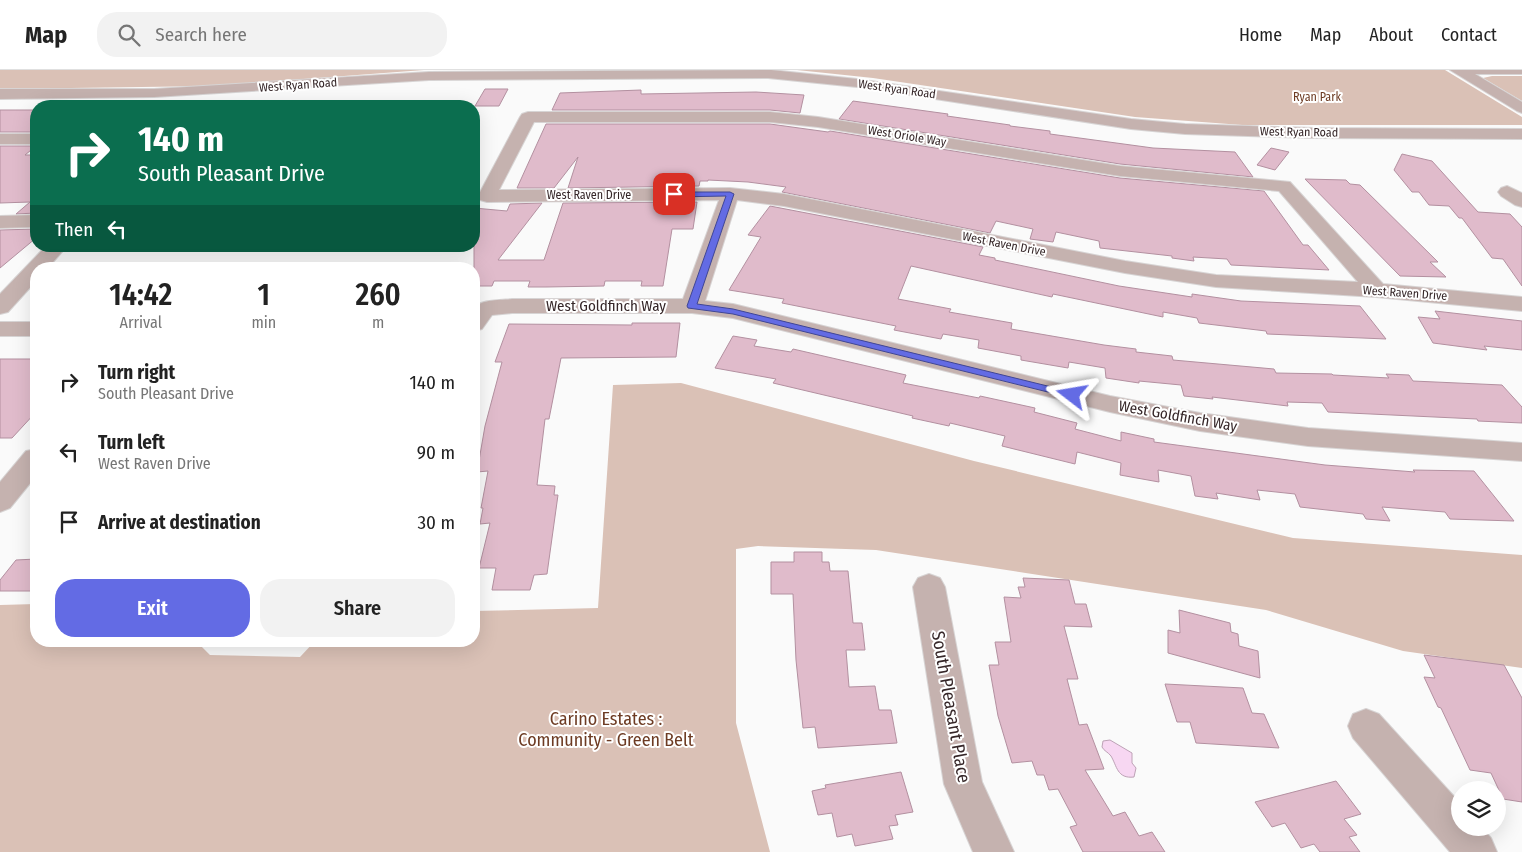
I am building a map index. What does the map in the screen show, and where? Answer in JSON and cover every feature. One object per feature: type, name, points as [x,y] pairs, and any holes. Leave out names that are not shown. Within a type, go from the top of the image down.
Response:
[{"type":"street","points":[[1457,70],[1522,70]]},
{"type":"street","points":[[1457,70],[1522,108]]},
{"type":"street","name":"West Ryan Road","points":[[0,94],[154,93],[273,87],[431,73],[709,72],[768,74],[838,88],[1185,129],[1314,133],[1522,134]]},
{"type":"street","points":[[266,100],[273,87]]},
{"type":"street","name":"West Oriole Way","points":[[487,196],[528,117],[770,117],[822,115],[1120,171],[1284,186],[1376,290]]},
{"type":"street","points":[[0,139],[30,139]]},
{"type":"street","points":[[692,306],[730,194]]},
{"type":"street","name":"West Raven Drive","points":[[487,196],[730,194],[784,200],[1134,269],[1216,281],[1376,290],[1522,304]]},
{"type":"street","points":[[0,222],[30,221]]},
{"type":"street","points":[[42,262],[51,252]]},
{"type":"street","points":[[0,307],[30,275]]},
{"type":"street","name":"West Goldfinch Way","points":[[480,316],[512,306],[692,306],[733,312],[1110,404],[1200,422],[1308,437],[1522,452]]},
{"type":"street","points":[[0,329],[30,329]]},
{"type":"street","points":[[0,501],[30,465]]},
{"type":"street","name":"South Pleasant Place","points":[[929,587],[962,784],[994,852]]},
{"type":"street","points":[[1366,726],[1477,852]]},
{"type":"green space","points":[[0,70],[424,70],[212,86],[0,89]]},
{"type":"green space","name":"Ryan Park","points":[[797,70],[1445,70],[1522,117],[1522,125],[1242,125],[1135,117],[873,78]]},
{"type":"green space","points":[[1492,76],[1522,76],[1522,101],[1483,78]]},
{"type":"green space","name":"Carino Estates : Community - Green Belt","points":[[681,383],[974,461],[1293,538],[1522,555],[1522,668],[1403,651],[1266,610],[876,550],[758,546],[736,549],[736,723],[770,852],[0,852],[0,605],[30,604],[30,647],[202,647],[210,655],[300,657],[309,647],[480,647],[480,611],[598,608],[613,385]]},
{"type":"shaded area","points":[[1110,740],[1132,753],[1132,763],[1136,768],[1134,777],[1121,774],[1111,756],[1102,747],[1103,741]]},
{"type":"building","points":[[485,89],[508,89],[499,106],[480,106],[479,100]]},
{"type":"building","points":[[641,90],[641,94],[756,92],[804,95],[800,113],[770,110],[552,110],[560,93]]},
{"type":"building","points":[[853,101],[1050,131],[1050,134],[1153,148],[1235,152],[1253,177],[1120,164],[839,119]]},
{"type":"building","points":[[0,110],[30,110],[30,132],[0,132]]},
{"type":"building","points":[[546,124],[770,124],[830,131],[1120,178],[1264,191],[1303,245],[1308,245],[1329,270],[1231,265],[1227,259],[1193,257],[1194,261],[1172,258],[1172,256],[1100,248],[1099,241],[1056,232],[1053,242],[1030,239],[1033,229],[996,221],[990,233],[782,192],[786,187],[748,182],[708,180],[700,181],[699,186],[568,188],[578,157],[554,188],[517,188]]},
{"type":"building","points":[[0,146],[30,146],[30,151],[25,155],[30,155],[30,202],[0,203]]},
{"type":"building","points":[[1271,148],[1289,152],[1275,170],[1257,165]]},
{"type":"building","points":[[1402,154],[1432,161],[1478,212],[1510,214],[1522,227],[1522,286],[1503,259],[1492,258],[1462,218],[1459,218],[1449,206],[1429,205],[1419,192],[1412,192],[1394,170]]},
{"type":"building","points":[[1305,179],[1346,180],[1350,184],[1360,185],[1438,262],[1430,262],[1446,277],[1400,276]]},
{"type":"building","points":[[30,202],[30,213],[16,214]]},
{"type":"building","points":[[697,202],[693,229],[672,229],[663,286],[641,286],[642,281],[605,281],[604,286],[528,287],[530,281],[494,281],[492,286],[480,286],[480,262],[474,262],[474,252],[480,252],[480,209],[507,211],[510,204],[542,203],[498,260],[544,260],[563,203]]},
{"type":"building","points":[[770,206],[983,247],[979,255],[995,258],[995,260],[1119,286],[1192,297],[1192,294],[1241,301],[1360,306],[1386,339],[1267,334],[1266,331],[1199,323],[1197,318],[1163,312],[1163,317],[1053,294],[1052,297],[911,266],[898,299],[951,309],[949,312],[1012,323],[1011,329],[1136,349],[1136,352],[1172,356],[1173,360],[1274,369],[1276,373],[1389,378],[1386,374],[1409,375],[1413,381],[1502,385],[1522,407],[1522,423],[1328,412],[1322,403],[1287,402],[1288,406],[1212,397],[1213,399],[1184,396],[1181,385],[1139,381],[1139,383],[1106,378],[1105,368],[1069,362],[1068,368],[1021,360],[1021,356],[978,348],[979,340],[943,334],[941,339],[894,330],[896,326],[782,303],[784,299],[729,290],[761,237],[748,235]]},
{"type":"building","points":[[30,229],[30,243],[0,268],[0,230]]},
{"type":"building","points":[[1435,311],[1522,321],[1522,350],[1484,346],[1487,350],[1433,343],[1418,317],[1440,319]]},
{"type":"building","points":[[632,323],[680,323],[676,357],[561,358],[549,419],[545,419],[537,485],[555,486],[554,495],[558,495],[547,574],[534,575],[530,590],[492,590],[496,568],[480,568],[490,523],[480,524],[488,471],[480,472],[480,455],[485,426],[502,362],[495,362],[509,324],[632,325]]},
{"type":"building","points":[[733,336],[757,340],[754,346],[791,352],[793,349],[906,375],[903,383],[979,398],[980,396],[1035,408],[1034,412],[1077,423],[1075,429],[1121,441],[1121,432],[1154,439],[1154,442],[1325,465],[1415,472],[1413,470],[1474,471],[1514,521],[1450,519],[1445,512],[1382,507],[1390,521],[1366,519],[1363,514],[1300,507],[1295,494],[1257,490],[1260,500],[1216,493],[1218,499],[1195,496],[1191,476],[1158,470],[1159,482],[1120,475],[1121,463],[1077,452],[1075,464],[1002,446],[1005,436],[950,423],[949,426],[912,418],[913,416],[773,383],[776,379],[715,368]]},
{"type":"building","points":[[0,359],[30,359],[30,418],[12,438],[0,438]]},
{"type":"building","points":[[794,552],[822,552],[822,562],[829,562],[830,571],[848,571],[853,623],[862,623],[865,650],[846,650],[849,687],[875,686],[879,710],[891,710],[897,743],[818,748],[815,727],[803,728],[796,660],[793,594],[771,594],[771,562],[794,562]]},
{"type":"building","points":[[30,559],[30,591],[0,591],[0,580],[16,560]]},
{"type":"building","points":[[1023,578],[1069,580],[1075,604],[1086,604],[1092,627],[1064,626],[1078,679],[1067,679],[1079,725],[1087,724],[1104,769],[1085,770],[1113,816],[1125,812],[1139,836],[1152,832],[1165,852],[1083,852],[1070,827],[1077,825],[1058,789],[1049,790],[1044,775],[1037,775],[1032,761],[1012,763],[998,716],[989,665],[999,665],[995,642],[1011,642],[1004,597],[1021,598],[1018,587],[1025,587]]},
{"type":"building","points":[[1179,610],[1230,623],[1231,632],[1238,634],[1239,646],[1258,651],[1260,678],[1168,653],[1168,630],[1180,633]]},
{"type":"building","points":[[1424,655],[1504,665],[1522,698],[1522,802],[1506,799],[1506,781],[1495,781],[1491,773],[1470,770],[1424,677],[1435,678]]},
{"type":"building","points":[[1165,684],[1243,688],[1252,713],[1264,714],[1279,748],[1196,743],[1190,722],[1177,722]]},
{"type":"building","points":[[901,772],[913,812],[895,815],[898,825],[889,826],[893,839],[855,846],[852,834],[837,837],[832,813],[818,815],[812,791],[826,788],[825,785]]},
{"type":"building","points":[[1336,781],[1361,814],[1344,819],[1357,835],[1349,837],[1360,852],[1320,852],[1314,844],[1301,848],[1285,823],[1272,827],[1255,802]]},
{"type":"route","points":[[674,194],[730,194],[692,306],[733,312],[1072,395]]}]
